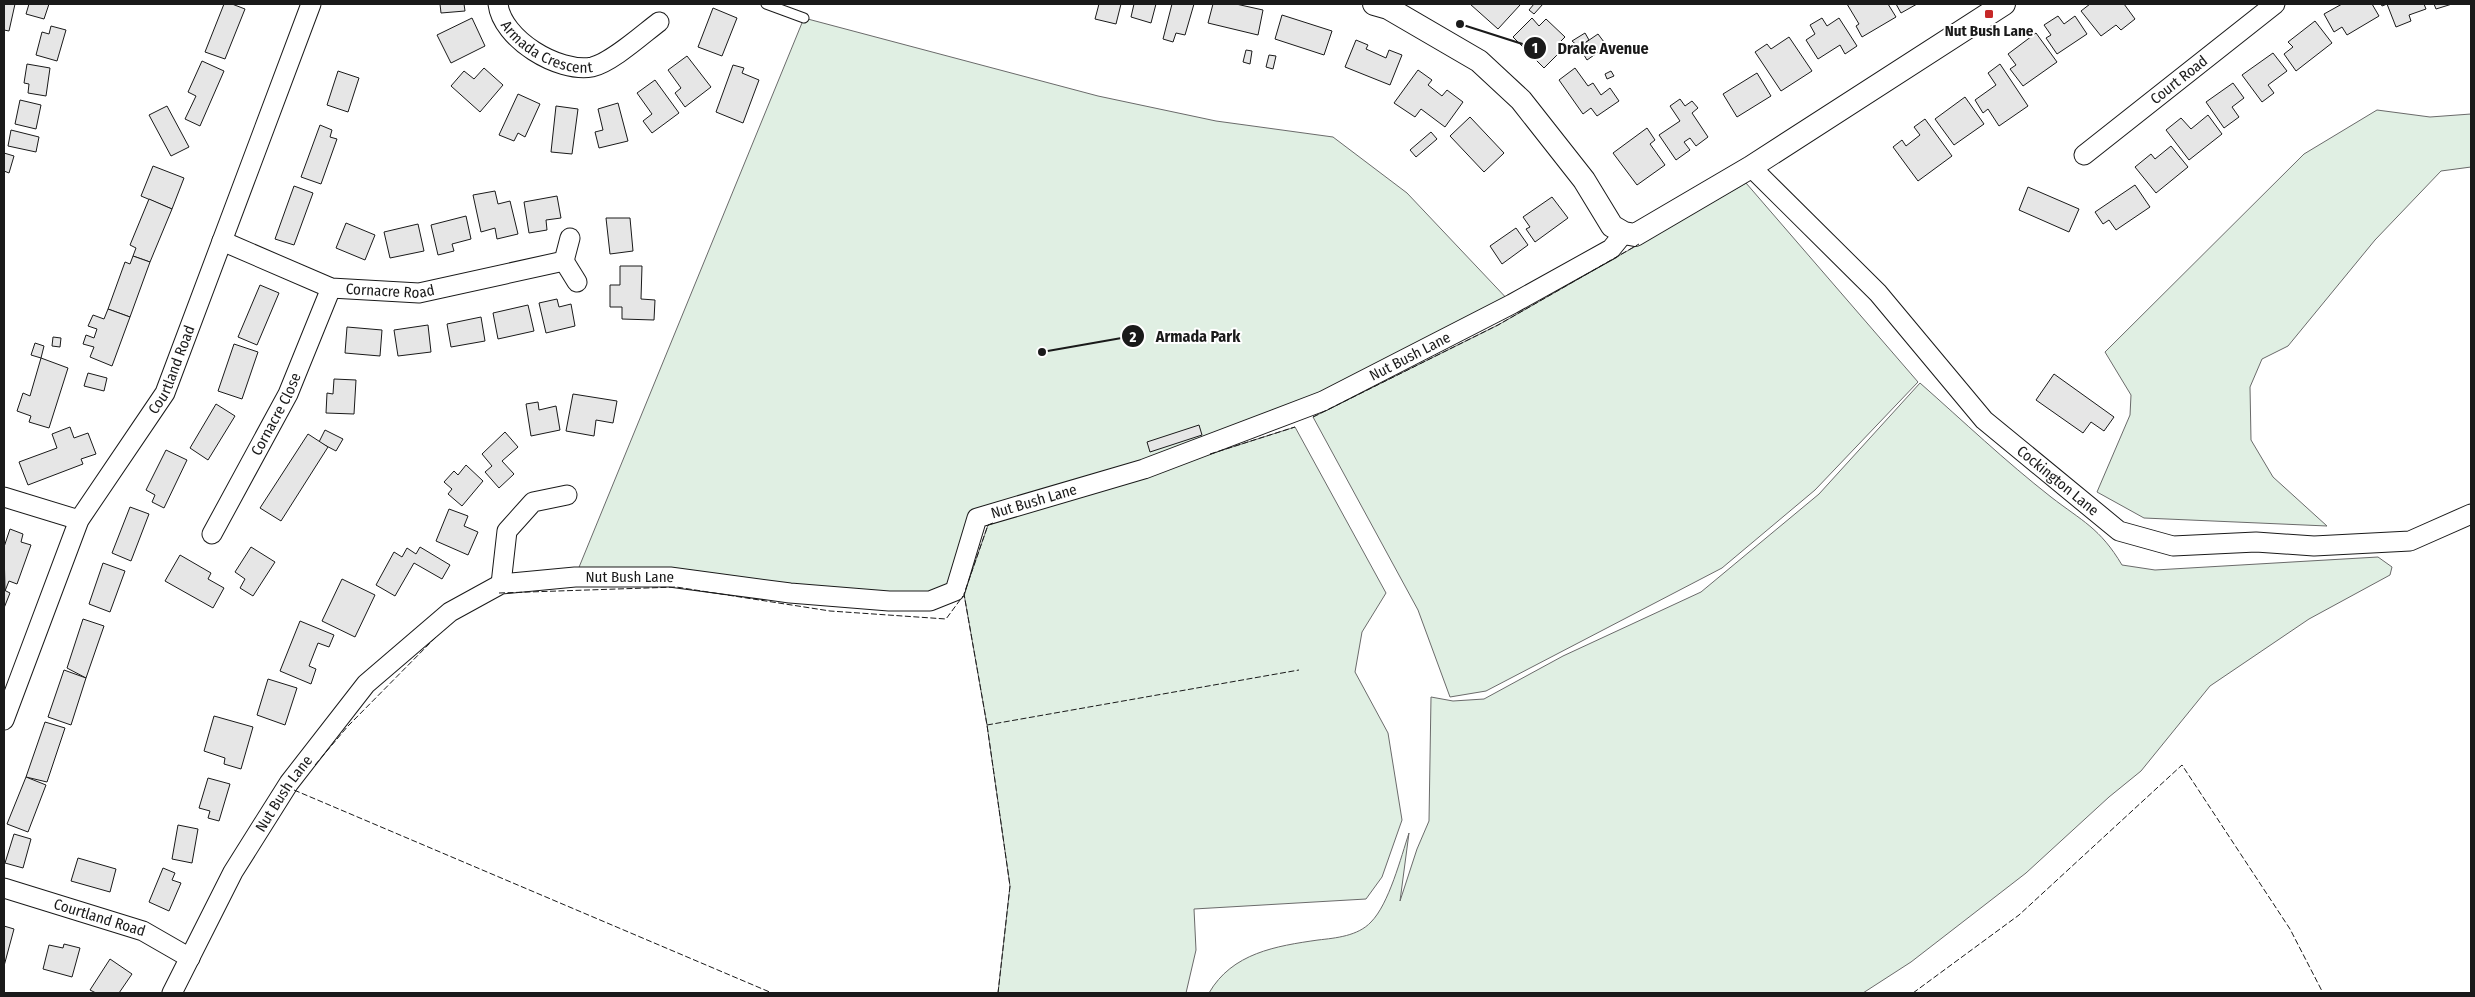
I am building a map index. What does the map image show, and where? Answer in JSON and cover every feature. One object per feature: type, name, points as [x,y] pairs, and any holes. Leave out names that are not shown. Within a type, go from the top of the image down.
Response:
[{"type":"street","name":"Courtland Road","points":[[4,720],[79,520],[165,393],[311,4]]},
{"type":"street","name":"Armada Crescent","points":[[498,4],[499,12],[507,28],[525,45],[568,66],[593,67],[622,51],[659,22]]},
{"type":"street","points":[[1374,4],[1388,8],[1479,61],[1521,100],[1584,180],[1612,226],[1624,234],[1635,235],[1751,167],[2004,4]]},
{"type":"street","name":"Court Road","points":[[2084,155],[2275,4]]},
{"type":"street","name":"Cockington Lane","points":[[1751,167],[1878,293],[1984,420],[2120,531],[2173,546],[2256,542],[2314,546],[2410,541],[2471,514]]},
{"type":"street","name":"Nut Bush Lane","points":[[172,993],[233,872],[289,783],[366,684],[450,612],[500,584],[575,577],[670,577],[790,593],[889,601],[930,601],[955,591],[976,518],[1144,469],[1323,401],[1512,304],[1611,249],[1624,234]]},
{"type":"street","points":[[570,238],[564,261],[577,282]]},
{"type":"street","name":"Cornacre Road","points":[[222,242],[331,288],[419,294],[564,261]]},
{"type":"street","name":"Cornacre Close","points":[[212,534],[288,394],[331,288]]},
{"type":"street","points":[[500,584],[507,531],[533,502],[567,495]]},
{"type":"street","points":[[4,497],[79,520]]},
{"type":"street","name":"Courtland Road","points":[[4,888],[143,931],[190,958]]},
{"type":"lane","points":[[766,4],[804,18]]},
{"type":"green space","points":[[804,18],[1098,96],[1216,121],[1333,137],[1407,193],[1512,304],[1323,401],[977,518],[955,591],[930,601],[575,577]]},
{"type":"green space","points":[[2377,110],[2430,117],[2471,114],[2471,167],[2441,171],[2375,240],[2288,346],[2262,359],[2250,387],[2251,440],[2273,477],[2327,526],[2144,518],[2097,492],[2130,415],[2131,395],[2105,352],[2304,154]]},
{"type":"green space","points":[[1746,183],[1918,382],[1815,490],[1722,568],[1486,691],[1450,697],[1418,610],[1313,417],[1498,325]]},
{"type":"green space","points":[[1920,383],[2017,469],[2090,526],[2106,542],[2122,565],[2155,570],[2378,557],[2392,567],[2390,575],[2309,619],[2210,686],[2141,771],[2109,797],[2026,873],[1911,962],[1863,993],[1209,993],[1219,979],[1230,969],[1256,954],[1286,945],[1346,936],[1366,927],[1377,914],[1389,892],[1409,833],[1400,901],[1417,849],[1429,821],[1431,697],[1453,701],[1484,699],[1563,656],[1701,592],[1819,494]]},
{"type":"green space","points":[[1295,427],[1386,593],[1362,632],[1355,672],[1388,733],[1402,820],[1382,877],[1366,899],[1194,909],[1196,950],[1186,993],[998,993],[1010,886],[987,725],[964,594],[988,525]]},
{"type":"building","points":[[4,4],[15,4],[9,31],[4,30]]},
{"type":"building","points":[[29,4],[49,4],[44,19],[26,14]]},
{"type":"building","points":[[224,4],[232,4],[245,9],[225,59],[205,52]]},
{"type":"building","points":[[440,4],[464,4],[465,11],[441,13]]},
{"type":"building","points":[[1099,4],[1121,4],[1116,24],[1095,19]]},
{"type":"building","points":[[1134,4],[1156,4],[1151,23],[1131,17]]},
{"type":"building","points":[[1172,4],[1194,4],[1185,35],[1176,33],[1173,42],[1163,39]]},
{"type":"building","points":[[1213,4],[1236,4],[1263,10],[1258,35],[1208,23]]},
{"type":"building","points":[[1470,4],[1519,4],[1520,5],[1498,29]]},
{"type":"building","points":[[1534,4],[1543,4],[1534,14],[1529,10]]},
{"type":"building","points":[[1847,4],[1888,4],[1896,17],[1862,37],[1856,26],[1859,24]]},
{"type":"building","points":[[1896,4],[1917,4],[1901,13]]},
{"type":"building","points":[[2090,4],[2124,4],[2135,19],[2121,30],[2116,25],[2101,36],[2081,11]]},
{"type":"building","points":[[2342,4],[2372,4],[2379,16],[2347,35],[2342,27],[2334,32],[2324,14]]},
{"type":"building","points":[[2387,4],[2424,4],[2426,9],[2409,15],[2411,21],[2396,27]]},
{"type":"building","points":[[2434,4],[2452,4],[2436,9]]},
{"type":"building","points":[[713,8],[737,18],[722,56],[698,47]]},
{"type":"building","points":[[1282,15],[1332,31],[1324,55],[1275,39]]},
{"type":"building","points":[[2058,16],[2064,24],[2075,16],[2087,34],[2057,54],[2046,38],[2051,35],[2044,25]]},
{"type":"building","points":[[472,18],[485,46],[451,63],[437,35]]},
{"type":"building","points":[[1532,18],[1539,26],[1546,19],[1565,37],[1560,42],[1565,47],[1544,68],[1513,37]]},
{"type":"building","points":[[1822,18],[1827,26],[1839,18],[1857,46],[1845,54],[1840,45],[1818,59],[1806,40],[1815,34],[1810,25]]},
{"type":"building","points":[[2315,21],[2332,43],[2296,71],[2284,54],[2293,47],[2288,42]]},
{"type":"building","points":[[51,26],[66,30],[57,61],[36,55],[42,32],[49,34]]},
{"type":"building","points":[[1585,33],[1589,40],[1579,47],[1572,41]]},
{"type":"building","points":[[2036,33],[2057,62],[2023,86],[2010,69],[2016,65],[2008,54]]},
{"type":"building","points":[[1598,34],[1607,46],[1587,60],[1579,47]]},
{"type":"building","points":[[1789,37],[1812,71],[1781,91],[1755,52],[1767,44],[1771,49]]},
{"type":"building","points":[[1356,40],[1368,45],[1366,49],[1386,58],[1389,50],[1402,55],[1390,85],[1345,67]]},
{"type":"building","points":[[1246,50],[1252,51],[1250,64],[1243,62]]},
{"type":"building","points":[[2273,53],[2287,71],[2268,85],[2274,93],[2262,102],[2242,75]]},
{"type":"building","points":[[1269,55],[1276,56],[1273,69],[1266,67]]},
{"type":"building","points":[[687,56],[711,87],[685,107],[675,93],[681,88],[668,70]]},
{"type":"building","points":[[202,61],[224,71],[200,126],[185,119],[196,96],[188,92]]},
{"type":"building","points":[[27,64],[50,68],[46,96],[28,93],[29,84],[24,83]]},
{"type":"building","points":[[2000,64],[2028,106],[1999,126],[1988,109],[1983,113],[1975,100],[1996,85],[1988,73]]},
{"type":"building","points":[[733,65],[744,68],[742,73],[759,80],[743,123],[716,112]]},
{"type":"building","points":[[484,68],[503,85],[480,112],[451,86],[464,71],[474,79]]},
{"type":"building","points":[[1575,68],[1588,86],[1593,83],[1601,95],[1610,88],[1619,101],[1597,116],[1591,108],[1583,114],[1559,80]]},
{"type":"building","points":[[1418,70],[1432,80],[1428,85],[1442,96],[1447,90],[1463,102],[1445,127],[1421,109],[1415,117],[1394,103]]},
{"type":"building","points":[[338,71],[359,78],[348,112],[327,105]]},
{"type":"building","points":[[1611,71],[1614,76],[1607,79],[1605,74]]},
{"type":"building","points":[[1757,73],[1771,96],[1737,117],[1723,94]]},
{"type":"building","points":[[655,80],[679,113],[652,133],[643,121],[652,114],[637,93]]},
{"type":"building","points":[[2233,83],[2244,98],[2232,107],[2239,117],[2224,128],[2206,102]]},
{"type":"building","points":[[518,94],[540,104],[525,137],[518,133],[514,141],[499,135]]},
{"type":"building","points":[[1965,97],[1984,124],[1954,145],[1935,119]]},
{"type":"building","points":[[1680,99],[1685,106],[1692,101],[1698,108],[1692,113],[1708,137],[1696,146],[1690,138],[1684,142],[1690,150],[1676,160],[1659,135],[1680,121],[1670,106]]},
{"type":"building","points":[[20,100],[41,105],[36,129],[15,124]]},
{"type":"building","points":[[618,103],[628,141],[599,148],[595,132],[603,130],[598,109]]},
{"type":"building","points":[[167,106],[189,147],[171,156],[149,115]]},
{"type":"building","points":[[556,106],[578,109],[572,154],[551,152]]},
{"type":"building","points":[[2208,115],[2222,134],[2189,160],[2166,130],[2181,118],[2191,129]]},
{"type":"building","points":[[1470,117],[1504,153],[1484,172],[1450,136]]},
{"type":"building","points":[[1925,119],[1952,156],[1918,181],[1893,147],[1902,140],[1906,146],[1920,135],[1914,127]]},
{"type":"building","points":[[320,125],[332,130],[330,137],[337,139],[321,184],[301,177]]},
{"type":"building","points":[[1647,128],[1655,140],[1650,144],[1665,165],[1637,185],[1613,153]]},
{"type":"building","points":[[11,130],[39,137],[36,152],[8,146]]},
{"type":"building","points":[[1431,132],[1437,139],[1416,157],[1410,150]]},
{"type":"building","points":[[2171,146],[2188,167],[2156,193],[2135,167],[2151,154],[2155,159]]},
{"type":"building","points":[[4,153],[14,156],[9,173],[4,171]]},
{"type":"building","points":[[153,166],[184,178],[172,209],[141,196]]},
{"type":"building","points":[[2135,185],[2150,207],[2116,230],[2109,220],[2103,224],[2095,212]]},
{"type":"building","points":[[294,186],[313,193],[294,245],[275,239]]},
{"type":"building","points":[[2028,187],[2079,209],[2069,232],[2019,210]]},
{"type":"building","points":[[495,191],[498,204],[510,201],[518,234],[497,239],[495,228],[481,232],[473,195]]},
{"type":"building","points":[[557,196],[561,218],[546,220],[547,230],[529,233],[524,202]]},
{"type":"building","points":[[1552,197],[1568,218],[1535,242],[1526,229],[1530,227],[1523,217]]},
{"type":"building","points":[[149,199],[172,209],[150,262],[133,256],[136,248],[130,245]]},
{"type":"building","points":[[466,216],[471,239],[452,244],[454,251],[438,255],[431,225]]},
{"type":"building","points":[[606,218],[630,218],[633,251],[610,254]]},
{"type":"building","points":[[346,223],[375,235],[365,260],[336,248]]},
{"type":"building","points":[[418,224],[424,251],[390,258],[384,232]]},
{"type":"building","points":[[1516,228],[1528,245],[1502,264],[1490,246]]},
{"type":"building","points":[[133,256],[150,262],[130,317],[108,309],[125,262],[130,264]]},
{"type":"building","points":[[620,266],[642,266],[641,299],[655,300],[654,320],[622,319],[622,307],[610,307],[610,285],[620,285]]},
{"type":"building","points":[[260,285],[279,293],[257,345],[238,337]]},
{"type":"building","points":[[557,299],[559,307],[571,304],[575,326],[546,333],[539,303]]},
{"type":"building","points":[[528,305],[534,331],[498,339],[493,313]]},
{"type":"building","points":[[108,309],[130,317],[112,366],[90,357],[94,347],[83,344],[86,335],[94,338],[97,329],[88,326],[93,315],[104,319]]},
{"type":"building","points":[[481,317],[485,341],[451,347],[447,324]]},
{"type":"building","points":[[428,325],[431,352],[398,356],[394,330]]},
{"type":"building","points":[[347,327],[382,330],[380,356],[345,353]]},
{"type":"building","points":[[53,337],[61,338],[60,347],[52,346]]},
{"type":"building","points":[[35,343],[44,346],[41,358],[31,355]]},
{"type":"building","points":[[234,344],[258,352],[242,399],[218,391]]},
{"type":"building","points":[[41,358],[68,368],[49,428],[29,422],[31,416],[17,411],[23,393],[30,396]]},
{"type":"building","points":[[88,373],[107,378],[104,391],[84,386]]},
{"type":"building","points":[[2054,374],[2114,417],[2104,431],[2091,422],[2083,433],[2036,400]]},
{"type":"building","points":[[334,379],[356,380],[354,414],[326,413],[327,393],[333,394]]},
{"type":"building","points":[[573,394],[617,401],[613,423],[596,420],[594,436],[566,431]]},
{"type":"building","points":[[538,402],[539,410],[556,406],[560,430],[531,436],[526,404]]},
{"type":"building","points":[[216,404],[235,416],[208,460],[190,448]]},
{"type":"building","points":[[1199,425],[1202,435],[1150,452],[1147,442]]},
{"type":"building","points":[[70,427],[74,438],[88,433],[96,454],[81,459],[83,464],[28,485],[19,462],[57,448],[52,434]]},
{"type":"building","points":[[325,430],[343,439],[336,451],[319,442]]},
{"type":"building","points":[[505,432],[518,447],[502,461],[514,474],[499,488],[485,472],[492,466],[482,454]]},
{"type":"building","points":[[308,434],[328,447],[281,521],[260,508]]},
{"type":"building","points":[[166,450],[187,460],[164,508],[152,502],[155,495],[146,490]]},
{"type":"building","points":[[466,465],[483,481],[462,506],[448,494],[452,489],[444,482],[454,471],[458,475]]},
{"type":"building","points":[[130,507],[149,514],[131,561],[112,553]]},
{"type":"building","points":[[449,509],[468,516],[464,526],[478,532],[468,555],[436,541]]},
{"type":"building","points":[[10,529],[23,534],[21,542],[31,545],[17,584],[9,581],[5,591],[4,547]]},
{"type":"building","points":[[251,547],[275,562],[253,596],[240,588],[245,579],[235,572]]},
{"type":"building","points":[[420,547],[450,565],[442,579],[414,563],[395,596],[376,585],[394,552],[402,557],[407,548],[416,554]]},
{"type":"building","points":[[180,555],[211,573],[208,579],[224,588],[213,608],[165,581]]},
{"type":"building","points":[[103,563],[125,571],[110,612],[89,604]]},
{"type":"building","points":[[342,579],[375,595],[355,637],[322,621]]},
{"type":"building","points":[[4,590],[10,593],[4,608]]},
{"type":"building","points":[[83,619],[104,626],[86,678],[67,668]]},
{"type":"building","points":[[300,621],[334,635],[329,647],[318,643],[309,666],[316,669],[311,684],[280,671]]},
{"type":"building","points":[[64,670],[86,678],[71,725],[48,717]]},
{"type":"building","points":[[268,679],[297,688],[285,725],[257,715]]},
{"type":"building","points":[[214,716],[253,727],[241,769],[224,764],[225,758],[204,751]]},
{"type":"building","points":[[45,722],[65,728],[47,782],[26,777]]},
{"type":"building","points":[[26,777],[46,785],[28,832],[7,824]]},
{"type":"building","points":[[208,778],[230,784],[219,821],[208,818],[210,811],[199,808]]},
{"type":"building","points":[[178,825],[198,829],[192,863],[172,859]]},
{"type":"building","points":[[14,834],[31,839],[23,868],[5,863]]},
{"type":"building","points":[[78,858],[116,869],[110,892],[71,881]]},
{"type":"building","points":[[163,868],[175,873],[172,880],[181,883],[169,911],[149,902]]},
{"type":"building","points":[[4,926],[14,929],[4,966]]},
{"type":"building","points":[[64,944],[80,948],[72,977],[43,969],[49,945],[63,948]]},
{"type":"building","points":[[110,959],[132,974],[119,993],[96,993],[90,990]]},
{"type":"fence","points":[[1313,417],[1498,325],[1639,244]]},
{"type":"fence","points":[[1210,454],[1295,427]]},
{"type":"fence","points":[[993,523],[988,525],[964,594],[987,725],[1010,886],[998,993]]},
{"type":"fence","points":[[499,593],[676,587],[830,611],[946,619],[963,596]]},
{"type":"fence","points":[[315,765],[348,726],[437,636]]},
{"type":"fence","points":[[987,725],[1299,670]]},
{"type":"fence","points":[[1913,993],[2019,915],[2182,765],[2290,929],[2323,993]]},
{"type":"fence","points":[[294,790],[772,993]]},
{"type":"place","name":"Nut Bush Lane","points":[[1989,14]]},
{"type":"place","name":"Drake Avenue","points":[[1460,24]]},
{"type":"place","name":"Armada Park","points":[[1042,352]]}]
